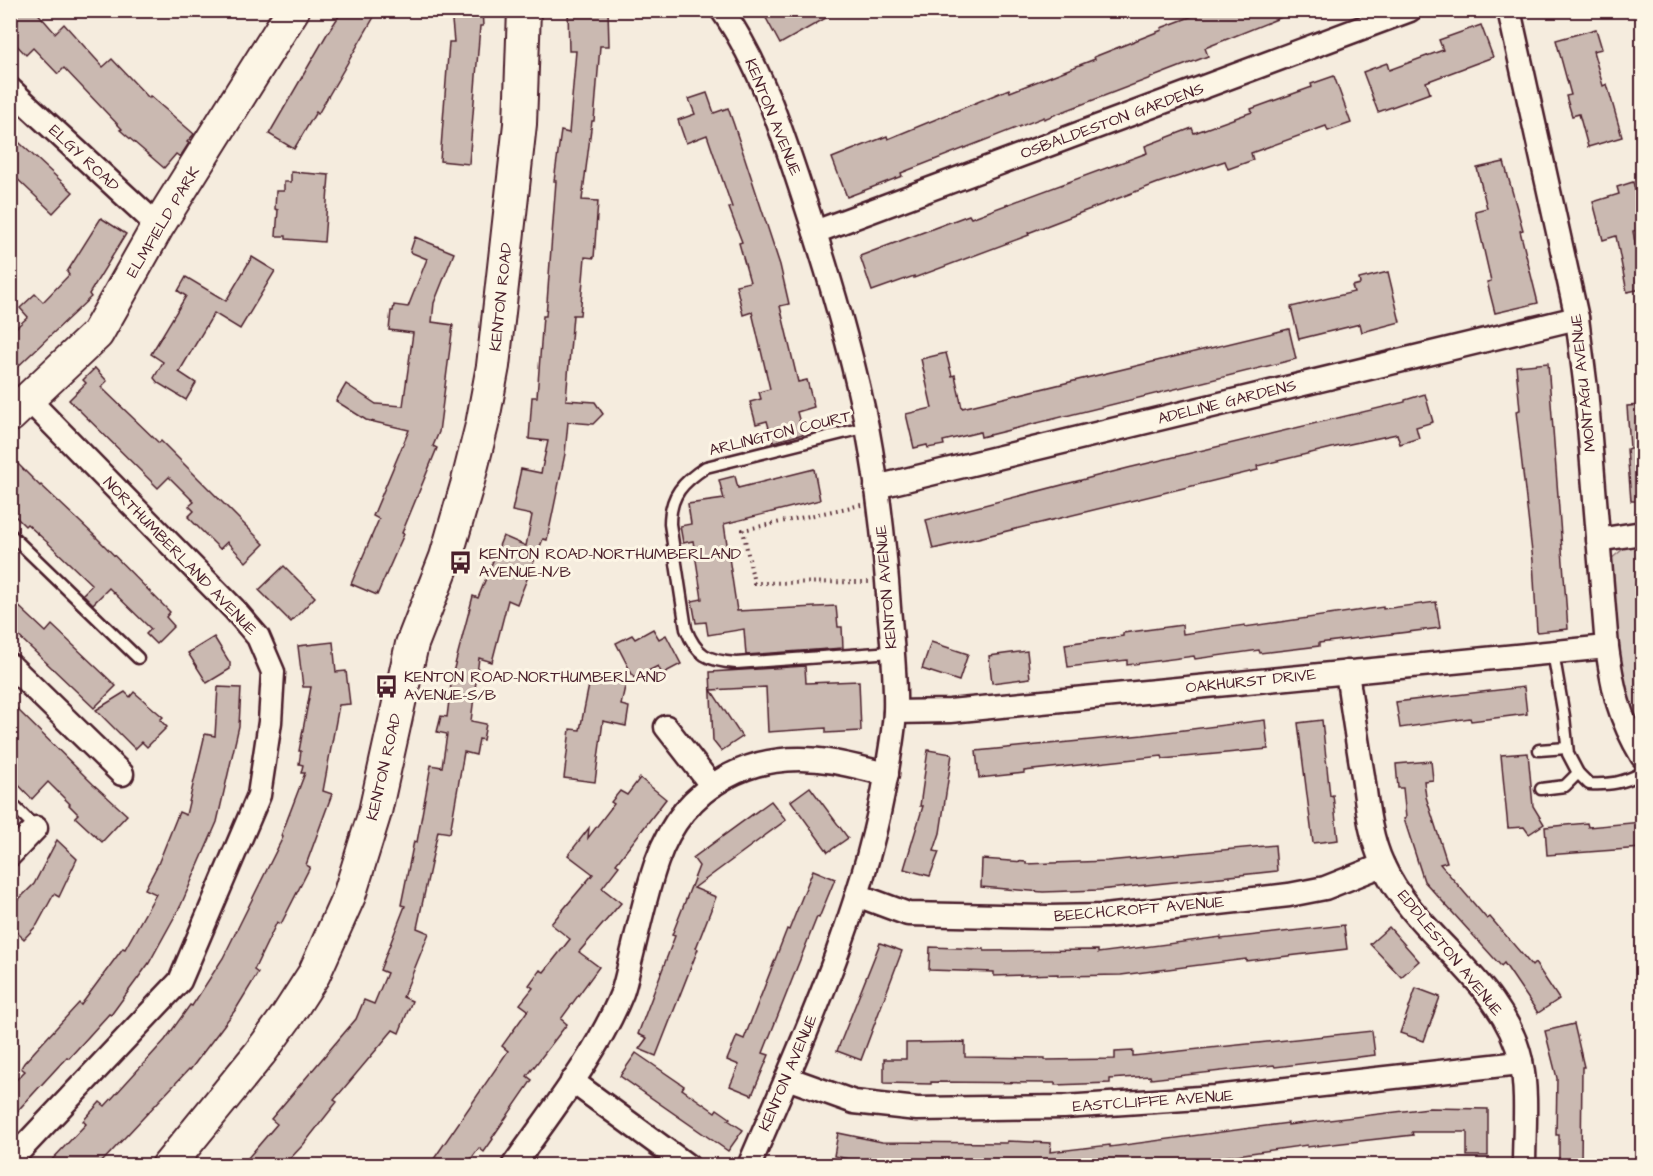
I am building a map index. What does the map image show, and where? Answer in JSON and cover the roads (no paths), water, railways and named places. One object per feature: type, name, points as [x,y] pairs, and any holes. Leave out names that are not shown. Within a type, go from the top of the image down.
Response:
[{"type":"street","name":"ELMFIELD PARK","points":[[19,408],[97,334],[158,226],[217,135],[293,10]]},
{"type":"street","name":"KENTON AVENUE","points":[[722,10],[745,47],[781,128],[815,232],[843,330],[867,427],[887,581],[895,712],[887,774],[857,895],[787,1078],[749,1166]]},
{"type":"street","name":"OSBALDESTON GARDENS","points":[[815,232],[1410,10]]},
{"type":"street","name":"MONTAGU AVENUE","points":[[1509,10],[1577,318],[1586,388],[1607,647],[1618,707],[1642,756]]},
{"type":"street","name":"KENTON ROAD","points":[[168,1166],[260,1053],[314,974],[349,896],[375,812],[412,644],[446,557],[482,425],[493,366],[520,124],[522,19]]},
{"type":"street","name":"ELGY ROAD","points":[[10,89],[158,226]]},
{"type":"street","name":"ADELINE GARDENS","points":[[877,494],[899,483],[1577,318]]},
{"type":"street","name":"NORTHUMBERLAND AVENUE","points":[[10,1161],[180,981],[259,795],[270,722],[273,672],[258,637],[234,609],[19,408]]},
{"type":"street","points":[[1598,540],[1642,533]]},
{"type":"street","name":"OAKHURST DRIVE","points":[[895,712],[950,711],[1607,647]]},
{"type":"street","points":[[10,665],[122,774]]},
{"type":"street","name":"EDDLESTON AVENUE","points":[[1347,672],[1370,827],[1383,864],[1403,900],[1497,1006],[1513,1034],[1521,1061],[1524,1084],[1524,1166]]},
{"type":"street","points":[[666,727],[712,786]]},
{"type":"street","points":[[513,1166],[599,1039],[623,992],[656,862],[667,837],[694,799],[726,776],[744,768],[784,761],[832,761],[887,774]]},
{"type":"street","points":[[10,855],[36,828]]},
{"type":"street","name":"BEECHCROFT AVENUE","points":[[857,895],[908,914],[1105,916],[1325,888],[1383,864]]},
{"type":"street","name":"EASTCLIFFE AVENUE","points":[[787,1078],[854,1102],[917,1109],[1064,1107],[1227,1096],[1521,1061]]},
{"type":"street","points":[[572,1081],[688,1166]]},
{"type":"lane","name":"ARLINGTON COURT","points":[[867,427],[706,467],[691,476],[680,488],[670,509],[670,524],[686,628],[691,643],[706,657],[719,662],[736,663],[892,652]]},
{"type":"lane","points":[[10,534],[138,658]]},
{"type":"lane","points":[[1553,652],[1568,754],[1578,773],[1589,784],[1624,782],[1642,773]]},
{"type":"lane","points":[[1539,750],[1567,748]]},
{"type":"lane","points":[[1541,789],[1565,786],[1578,773]]},
{"type":"lane","points":[[10,802],[36,828]]},
{"type":"place","name":"KENTON ROAD-NORTHUMBERLAND AVENUE-N/B","points":[[461,563]]},
{"type":"place","name":"KENTON ROAD-NORTHUMBERLAND AVENUE-S/B","points":[[386,686]]}]
